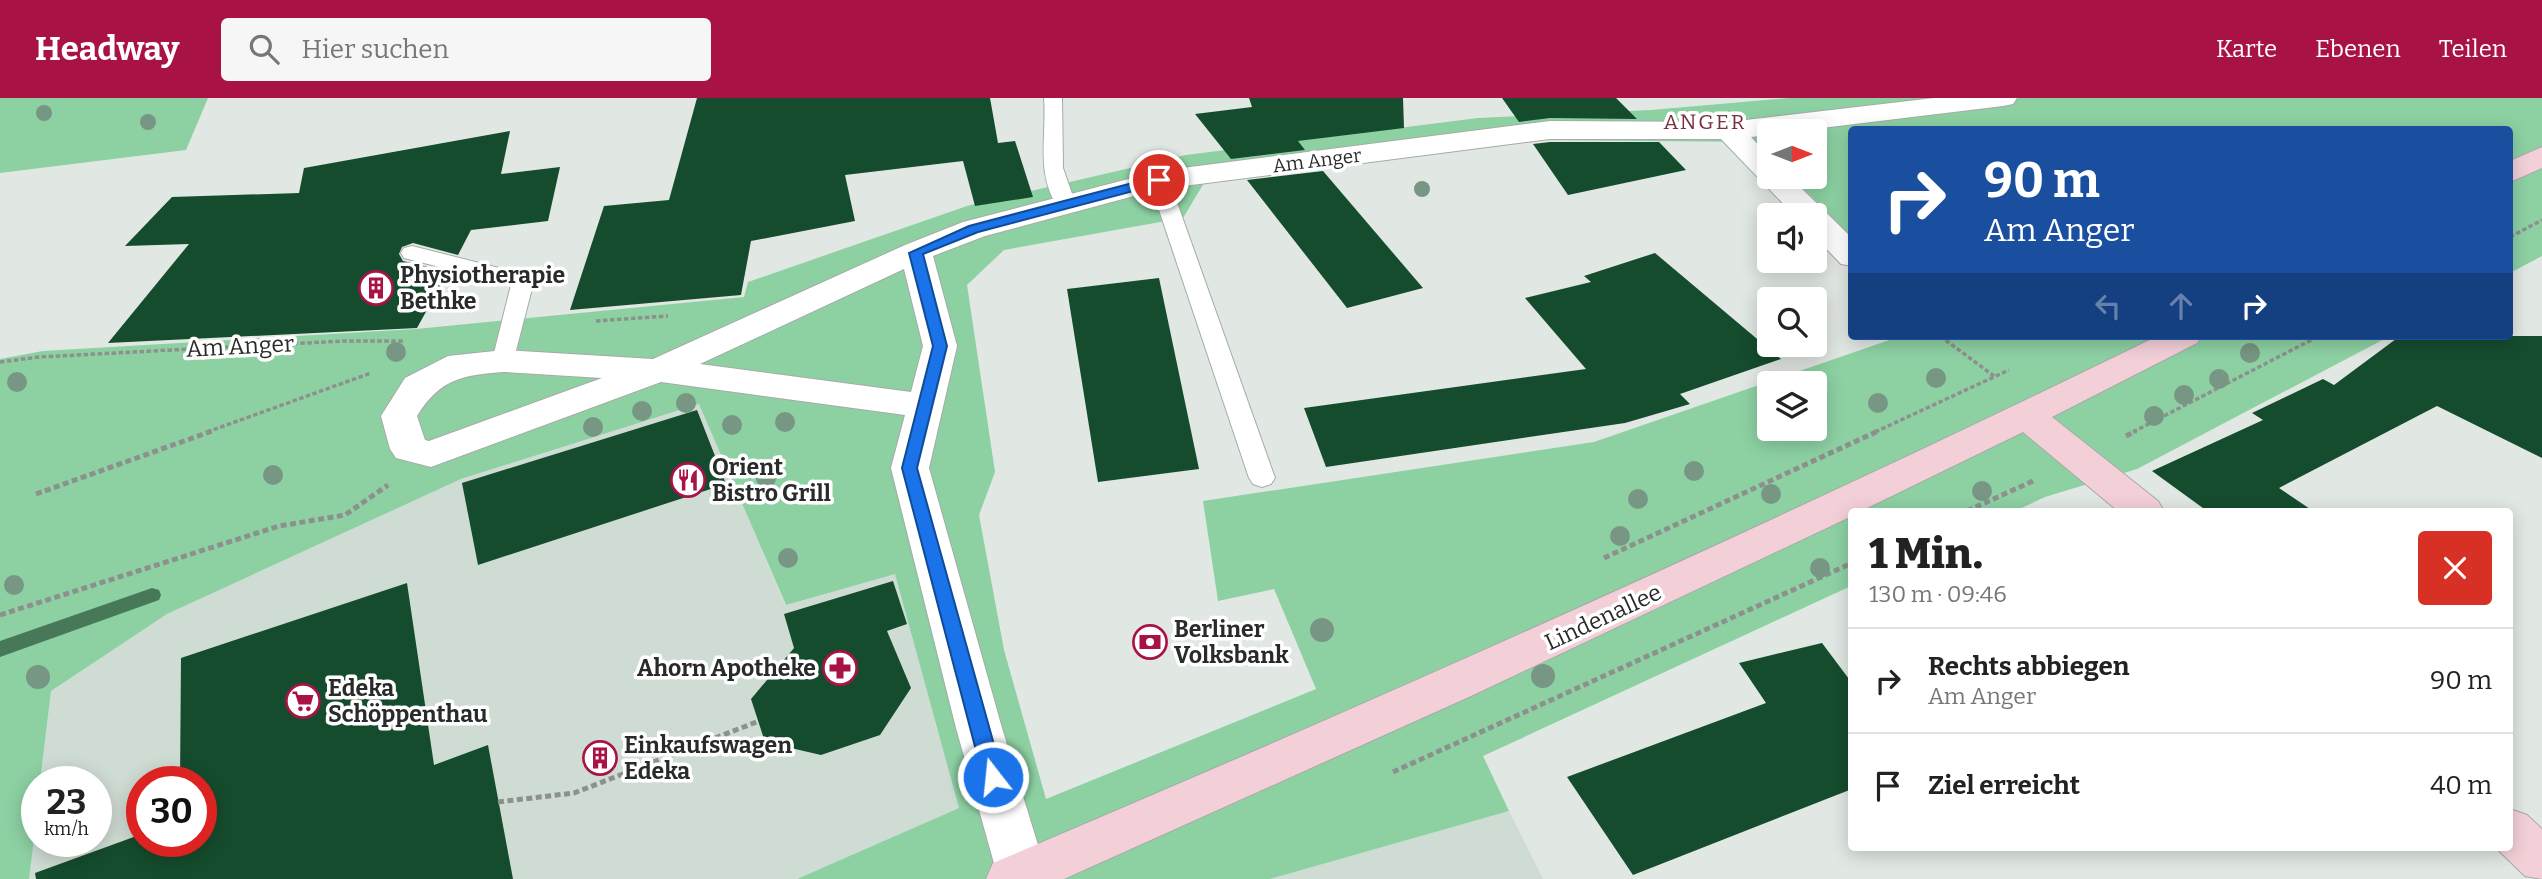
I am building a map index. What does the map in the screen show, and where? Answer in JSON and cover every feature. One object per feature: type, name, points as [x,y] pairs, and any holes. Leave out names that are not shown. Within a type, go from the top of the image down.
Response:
[{"type":"main road","points":[[2513,171],[2542,156]]},
{"type":"main road","name":"Lindenallee","points":[[1016,877],[1529,652],[2027,416],[2177,340]]},
{"type":"main road","points":[[2027,416],[2140,508]]},
{"type":"main road","points":[[2513,833],[2542,861]]},
{"type":"street","name":"Am Anger","points":[[926,406],[658,370],[504,361],[460,364],[418,386],[399,416],[409,449],[431,454],[658,370],[974,229],[1159,180],[1549,130],[1729,131],[2003,98]]},
{"type":"street","points":[[1729,131],[1757,160]]},
{"type":"street","points":[[1785,189],[1799,203]]},
{"type":"street","points":[[1827,231],[1848,253]]},
{"type":"street","points":[[916,253],[940,346],[910,468],[1016,877]]},
{"type":"lane","points":[[1053,98],[1056,118],[1053,158],[1055,178],[1066,205]]},
{"type":"lane","points":[[1159,180],[1262,478]]},
{"type":"lane","points":[[412,253],[523,281],[504,361]]},
{"type":"path","points":[[2513,235],[2542,220]]},
{"type":"path","points":[[1945,340],[1994,376]]},
{"type":"path","points":[[1974,508],[2081,460],[2311,340]]},
{"type":"path","name":"Am Anger","points":[[0,362],[39,356],[301,343],[458,341],[460,364]]},
{"type":"path","points":[[36,494],[382,369]]},
{"type":"path","points":[[0,615],[279,526],[345,515],[431,454]]},
{"type":"path","points":[[1393,772],[1848,565]]},
{"type":"path","points":[[498,802],[574,793],[759,721]]},
{"type":"shaded area","points":[[700,404],[785,605],[895,573],[959,808],[797,879],[29,879],[32,857],[112,857],[112,766],[42,766],[51,691],[167,614],[461,479]]},
{"type":"shaded area","points":[[1509,811],[1543,879],[1270,879]]},
{"type":"green space","points":[[0,98],[208,98],[186,150],[0,173]]},
{"type":"green space","points":[[1789,98],[2542,98],[2542,256],[2513,271],[2513,126],[1848,126],[1848,233],[1827,212],[1827,203],[1818,203],[1804,189],[1827,189],[1827,119],[1757,119],[1757,142],[1542,140],[1204,183],[1183,218],[1004,250],[967,285],[995,472],[979,515],[1004,650],[1046,799],[1316,689],[1274,589],[1218,601],[1203,501],[1594,442],[1757,386],[1757,441],[1827,441],[1827,371],[1800,371],[1889,340],[2382,340],[2137,469],[2045,497],[2021,508],[1848,508],[1848,587],[1483,756],[1509,811],[1270,879],[797,879],[959,808],[895,574],[786,605],[699,404],[461,479],[167,614],[51,691],[42,766],[21,766],[21,857],[32,857],[29,879],[0,879],[0,359],[43,351],[416,329],[744,297],[748,282],[967,206],[1186,155],[1478,118],[1651,110]]},
{"type":"building","points":[[697,98],[990,98],[998,143],[1015,141],[1033,197],[975,206],[963,161],[845,175],[855,221],[751,241],[741,295],[570,310],[604,206],[669,200]]},
{"type":"building","points":[[1249,98],[1403,98],[1404,128],[1298,141],[1305,150],[1231,159],[1195,114],[1252,107]]},
{"type":"building","points":[[1502,98],[1616,98],[1637,119],[1550,118],[1519,122]]},
{"type":"building","points":[[510,131],[501,174],[560,167],[548,221],[471,230],[458,255],[413,243],[402,247],[399,254],[403,261],[448,272],[417,328],[108,343],[189,244],[125,246],[172,197],[299,193],[304,168]]},
{"type":"building","points":[[1659,142],[1686,170],[1568,195],[1533,144]]},
{"type":"building","points":[[1323,171],[1423,288],[1347,308],[1247,180]]},
{"type":"building","points":[[1655,253],[1757,339],[1757,357],[1781,359],[1680,394],[1690,404],[1625,423],[1326,467],[1304,408],[1586,369],[1525,298],[1591,282],[1584,276]]},
{"type":"building","points":[[1159,278],[1199,469],[1098,482],[1067,289]]},
{"type":"building","points":[[2513,336],[2542,336],[2542,458],[2437,406],[2279,488],[2309,508],[2203,508],[2152,471],[2263,420],[2252,413],[2323,379],[2334,385],[2395,340],[2513,340]]},
{"type":"building","points":[[697,410],[726,484],[478,565],[462,483]]},
{"type":"building","name":"Ahorn Apotheke","points":[[893,581],[907,624],[887,631],[911,688],[880,735],[821,755],[765,742],[751,699],[794,648],[784,614]]},
{"type":"building","name":"Edeka Schöppenthau","points":[[407,583],[434,765],[488,745],[513,879],[36,879],[35,873],[79,857],[112,857],[112,845],[126,840],[126,857],[217,857],[217,766],[180,766],[181,658]]},
{"type":"building","points":[[1822,643],[1848,678],[1848,791],[1633,875],[1567,777],[1766,703],[1739,663]]},
{"type":"waterway","points":[[0,649],[152,595]]},
{"type":"place","name":"Physiotherapie Bethke","points":[[376,288]]},
{"type":"place","name":"Orient Bistro Grill","points":[[688,480]]},
{"type":"place","name":"Berliner Volksbank","points":[[1150,642]]},
{"type":"place","name":"Ahorn Apotheke","points":[[840,668]]},
{"type":"place","name":"Edeka Schöppenthau","points":[[303,701]]},
{"type":"place","name":"Einkaufswagen Edeka","points":[[600,758]]},
{"type":"district","name":"ANGER","points":[[1705,122]]},
{"type":"route","points":[[993,777],[910,468],[940,346],[916,253],[974,229],[1159,180]]}]
